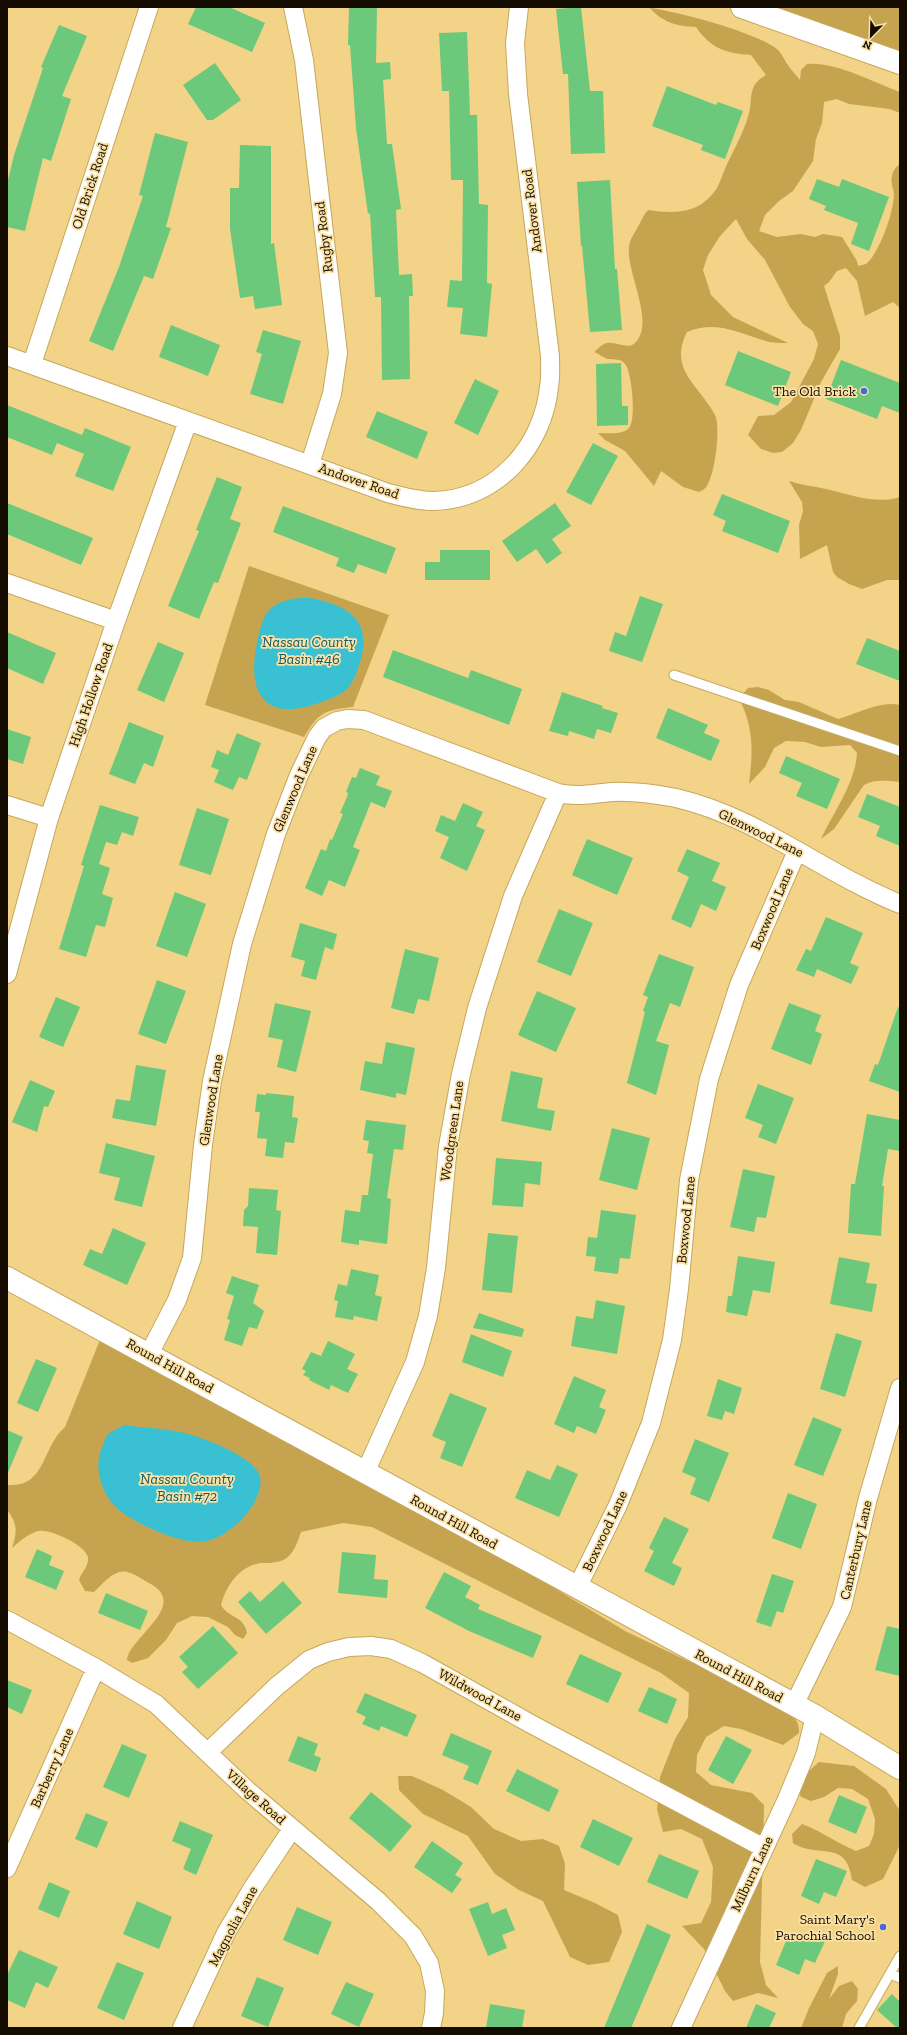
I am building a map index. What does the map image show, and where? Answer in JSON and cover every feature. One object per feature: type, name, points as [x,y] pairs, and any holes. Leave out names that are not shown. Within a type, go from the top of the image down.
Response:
[{"type":"street","name":"Old Brick Road","points":[[32,364],[149,7]]},
{"type":"street","name":"Rugby Road","points":[[293,7],[304,60],[338,353],[332,394],[310,464]]},
{"type":"street","name":"Andover Road","points":[[7,356],[388,493],[433,501],[458,498],[484,489],[515,465],[531,443],[544,413],[548,393],[550,356],[518,94],[515,43],[519,7]]},
{"type":"street","points":[[742,7],[900,63]]},
{"type":"street","name":"High Hollow Road","points":[[7,974],[49,818],[116,621],[188,421]]},
{"type":"street","points":[[7,583],[116,621]]},
{"type":"street","name":"Glenwood Lane","points":[[149,1354],[177,1300],[192,1258],[203,1145],[212,1081],[242,944],[276,834],[299,775],[317,737],[324,728],[338,721],[347,719],[364,720],[558,793],[575,795],[614,792],[647,793],[676,798],[717,811],[752,826],[900,904]]},
{"type":"street","name":"Woodgreen Lane","points":[[365,1473],[415,1362],[428,1316],[436,1268],[448,1146],[461,1074],[477,1008],[513,896],[558,793]]},
{"type":"street","points":[[7,804],[49,818]]},
{"type":"street","name":"Boxwood Lane","points":[[577,1588],[618,1505],[651,1423],[672,1340],[679,1289],[689,1180],[709,1079],[739,986],[797,851]]},
{"type":"street","name":"Round Hill Road","points":[[9,1283],[149,1354],[365,1473],[815,1716],[900,1768]]},
{"type":"street","name":"Canterbury Lane","points":[[794,1705],[842,1607],[868,1498],[900,1388]]},
{"type":"street","name":"Village Road","points":[[7,1620],[96,1668],[156,1704],[248,1791],[378,1901],[413,1936],[429,1963],[435,1992],[434,2013],[431,2028]]},
{"type":"street","name":"Wildwood Lane","points":[[208,1752],[277,1686],[309,1660],[328,1652],[349,1647],[371,1646],[391,1649],[422,1663],[531,1724],[764,1848]]},
{"type":"street","name":"Barberry Lane","points":[[7,1868],[96,1668]]},
{"type":"street","name":"Milburn Lane","points":[[681,2028],[787,1799],[806,1753],[815,1716]]},
{"type":"street","name":"Magnolia Lane","points":[[182,2028],[226,1933],[252,1889],[292,1829]]},
{"type":"lane","points":[[674,675],[900,751]]},
{"type":"lane","points":[[859,2028],[900,1956]]},
{"type":"lane","points":[[890,1974],[900,1978]]},
{"type":"shaded area","points":[[771,7],[900,7],[900,55]]},
{"type":"shaded area","points":[[650,8],[697,18],[736,30],[768,43],[780,52],[789,67],[800,80],[801,70],[807,64],[818,64],[842,69],[900,92],[900,113],[890,109],[849,104],[837,99],[824,102],[822,123],[816,139],[813,161],[793,191],[779,201],[765,215],[759,231],[777,237],[801,234],[815,237],[823,234],[842,237],[857,261],[858,266],[866,264],[876,251],[885,232],[894,195],[891,182],[892,175],[894,169],[900,164],[900,308],[893,302],[865,316],[857,281],[846,268],[837,271],[824,286],[840,336],[840,349],[821,382],[801,430],[793,443],[782,452],[773,453],[761,449],[748,435],[758,416],[774,415],[791,402],[814,359],[818,344],[813,331],[803,324],[790,307],[765,260],[747,239],[736,219],[720,236],[708,255],[703,270],[711,295],[733,317],[788,343],[769,342],[718,327],[698,328],[687,332],[682,345],[681,357],[683,367],[694,386],[715,415],[717,421],[716,451],[712,473],[705,488],[699,492],[683,487],[661,471],[654,486],[625,451],[605,440],[598,433],[617,433],[628,429],[631,425],[633,407],[630,377],[625,364],[619,360],[605,358],[594,352],[608,343],[624,346],[632,345],[641,334],[642,310],[629,258],[629,247],[632,238],[648,210],[678,212],[695,207],[710,197],[717,188],[744,129],[750,110],[753,88],[760,79],[766,75],[751,55],[734,53],[713,45],[696,27],[671,23],[660,17]]},
{"type":"shaded area","points":[[789,481],[863,498],[882,500],[900,497],[900,580],[887,580],[862,589],[849,584],[837,577],[833,572],[827,545],[800,559],[799,525],[803,511],[802,502]]},
{"type":"shaded area","points":[[249,566],[389,615],[353,707],[329,711],[319,717],[304,737],[205,705]]},
{"type":"shaded area","points":[[758,687],[769,690],[785,700],[799,702],[838,719],[885,704],[900,705],[900,782],[877,781],[864,785],[834,829],[821,839],[848,786],[852,776],[857,753],[850,745],[821,747],[805,742],[786,741],[774,748],[765,767],[749,784],[752,750],[750,730],[739,698],[748,688]]},
{"type":"shaded area","points":[[104,1330],[365,1473],[625,1631],[776,1703],[789,1712],[798,1723],[799,1733],[783,1745],[741,1729],[724,1726],[706,1737],[697,1755],[696,1772],[711,1785],[752,1793],[764,1805],[760,1962],[766,1985],[778,1998],[758,1993],[733,2001],[725,1991],[704,1949],[682,1926],[701,1923],[711,1902],[713,1867],[702,1839],[681,1829],[663,1832],[657,1809],[660,1777],[675,1739],[688,1717],[689,1693],[661,1673],[372,1527],[343,1523],[301,1532],[288,1557],[275,1562],[253,1565],[246,1568],[235,1578],[226,1591],[221,1605],[228,1613],[243,1623],[247,1633],[243,1639],[235,1635],[228,1627],[208,1617],[192,1616],[177,1623],[166,1640],[148,1658],[132,1663],[127,1660],[130,1651],[161,1611],[164,1601],[160,1592],[149,1583],[135,1575],[122,1572],[113,1575],[94,1592],[85,1591],[79,1580],[86,1567],[88,1557],[81,1547],[66,1538],[50,1532],[34,1532],[12,1548],[16,1528],[11,1515],[7,1510],[7,1485],[26,1482],[38,1471],[50,1447],[65,1427]]},
{"type":"shaded area","points":[[819,1762],[854,1766],[886,1789],[900,1811],[900,1843],[883,1879],[865,1887],[852,1880],[849,1867],[844,1859],[837,1854],[812,1850],[793,1843],[792,1834],[802,1824],[856,1851],[869,1846],[874,1834],[875,1819],[868,1799],[852,1789],[838,1788],[824,1797],[811,1801],[801,1797],[797,1790],[802,1777]]},
{"type":"shaded area","points":[[398,1776],[412,1776],[443,1790],[471,1807],[494,1829],[521,1841],[543,1839],[559,1846],[565,1864],[564,1890],[595,1903],[618,1915],[622,1932],[609,1962],[588,1965],[570,1957],[543,1901],[519,1890],[495,1874],[468,1836],[423,1814],[399,1790]]},
{"type":"shaded area","points":[[838,1966],[838,1974],[829,1999],[839,1986],[852,1981],[858,1989],[857,2001],[846,2014],[842,2028],[801,2028],[809,2008],[827,1973]]},
{"type":"water","name":"Nassau County Basin #46","points":[[299,598],[310,598],[336,605],[347,611],[355,618],[360,626],[363,637],[363,650],[358,668],[350,686],[338,695],[322,702],[294,709],[278,708],[268,703],[261,696],[255,677],[255,654],[263,621],[270,609],[279,603]]},
{"type":"water","name":"Nassau County Basin #72","points":[[124,1425],[184,1433],[215,1443],[239,1455],[249,1462],[260,1477],[259,1491],[253,1505],[244,1517],[227,1532],[213,1539],[196,1542],[170,1536],[128,1517],[111,1502],[103,1489],[98,1467],[100,1452],[107,1435]]},
{"type":"building","points":[[196,7],[229,7],[265,23],[252,52],[188,24]]},
{"type":"building","points":[[349,7],[377,7],[376,63],[390,62],[391,79],[383,80],[387,144],[392,144],[401,209],[396,210],[399,275],[412,274],[413,296],[409,296],[410,379],[382,380],[381,297],[375,297],[370,213],[368,214],[356,128],[350,45],[348,45]]},
{"type":"building","points":[[581,7],[590,91],[603,91],[605,153],[571,154],[568,74],[563,74],[556,9]]},
{"type":"building","points":[[59,25],[87,36],[62,96],[71,99],[51,161],[43,158],[25,231],[7,227],[7,184],[14,155],[43,68],[41,67]]},
{"type":"building","points":[[467,32],[470,115],[477,115],[479,204],[488,205],[487,283],[492,284],[487,337],[460,334],[463,308],[447,307],[450,280],[462,281],[463,180],[451,180],[449,91],[442,91],[439,33]]},
{"type":"building","points":[[215,63],[241,100],[213,120],[207,120],[183,85]]},
{"type":"building","points":[[667,86],[716,105],[718,102],[743,111],[725,159],[701,150],[703,145],[652,126]]},
{"type":"building","points":[[155,133],[188,142],[166,227],[171,228],[153,279],[144,276],[113,351],[89,341],[119,267],[143,196],[139,195]]},
{"type":"building","points":[[240,145],[271,146],[271,244],[274,243],[282,305],[255,309],[253,296],[240,298],[230,229],[230,188],[239,188]]},
{"type":"building","points":[[817,179],[839,187],[842,179],[889,197],[869,251],[851,244],[858,223],[824,210],[826,206],[809,199]]},
{"type":"building","points":[[610,180],[615,269],[617,269],[622,330],[590,332],[581,246],[577,182]]},
{"type":"building","points":[[171,325],[220,345],[208,376],[159,357]]},
{"type":"building","points":[[263,330],[301,341],[283,404],[250,394],[262,354],[256,352]]},
{"type":"building","points":[[738,351],[791,372],[778,406],[725,385]]},
{"type":"building","name":"The Old Brick","points":[[841,360],[900,383],[900,413],[882,406],[877,419],[826,399]]},
{"type":"building","points":[[621,363],[622,406],[628,406],[628,425],[597,426],[596,364]]},
{"type":"building","points":[[475,379],[499,391],[478,435],[454,423]]},
{"type":"building","points":[[7,405],[82,435],[85,428],[131,447],[113,491],[75,476],[84,454],[57,443],[52,455],[7,437]]},
{"type":"building","points":[[377,411],[428,432],[417,459],[366,437]]},
{"type":"building","points":[[593,443],[618,456],[591,505],[566,492]]},
{"type":"building","points":[[217,477],[242,487],[230,519],[241,523],[218,583],[214,582],[199,619],[168,606],[199,531],[196,530]]},
{"type":"building","points":[[722,494],[790,521],[778,553],[722,531],[726,521],[713,515]]},
{"type":"building","points":[[7,503],[93,538],[81,565],[7,534]]},
{"type":"building","points":[[555,503],[571,526],[552,539],[562,553],[547,564],[536,549],[517,562],[502,541]]},
{"type":"building","points":[[283,506],[396,548],[386,574],[358,564],[354,573],[336,566],[339,558],[273,532]]},
{"type":"building","points":[[440,550],[490,550],[490,580],[425,580],[425,562],[440,562]]},
{"type":"building","points":[[640,596],[663,604],[642,662],[609,651],[615,632],[626,636]]},
{"type":"building","points":[[7,632],[56,653],[43,684],[7,668]]},
{"type":"building","points":[[867,638],[900,651],[900,681],[856,664]]},
{"type":"building","points":[[158,642],[184,653],[164,702],[137,690]]},
{"type":"building","points":[[393,650],[468,678],[471,670],[522,689],[509,725],[383,677]]},
{"type":"building","points":[[562,692],[603,706],[602,708],[618,713],[611,733],[597,729],[594,739],[569,731],[568,736],[549,731]]},
{"type":"building","points":[[668,708],[708,725],[704,733],[720,740],[711,761],[656,738]]},
{"type":"building","points":[[129,722],[164,736],[153,767],[144,763],[135,784],[109,774]]},
{"type":"building","points":[[7,729],[31,737],[23,764],[7,759]]},
{"type":"building","points":[[237,733],[261,743],[247,780],[239,777],[233,790],[214,782],[219,770],[211,767],[217,750],[228,755]]},
{"type":"building","points":[[786,756],[840,779],[827,809],[796,796],[802,783],[779,773]]},
{"type":"building","points":[[360,768],[380,776],[376,785],[392,791],[385,808],[371,802],[353,847],[360,850],[345,887],[329,880],[322,896],[305,888],[321,849],[326,851],[330,839],[332,840],[343,814],[340,813],[347,797],[348,793],[346,792],[352,777],[356,778]]},
{"type":"building","points":[[867,794],[900,807],[900,846],[876,836],[880,826],[858,817]]},
{"type":"building","points":[[463,803],[483,812],[476,826],[485,830],[467,871],[440,858],[449,837],[435,831],[441,815],[455,821]]},
{"type":"building","points":[[100,805],[139,817],[133,836],[122,832],[117,845],[106,842],[99,864],[110,868],[102,894],[113,898],[105,927],[96,925],[86,957],[59,949],[84,866],[81,865]]},
{"type":"building","points":[[197,808],[229,819],[211,875],[179,865]]},
{"type":"building","points":[[587,839],[633,858],[617,895],[572,875]]},
{"type":"building","points":[[687,849],[720,863],[712,881],[726,887],[716,911],[701,904],[691,928],[671,919],[689,877],[677,871]]},
{"type":"building","points":[[175,892],[206,904],[187,957],[156,946]]},
{"type":"building","points":[[559,909],[593,923],[571,976],[537,962]]},
{"type":"building","points":[[826,917],[863,933],[850,963],[859,967],[851,984],[817,969],[814,977],[796,970],[806,949],[811,951]]},
{"type":"building","points":[[300,923],[337,934],[333,950],[325,947],[316,980],[301,976],[305,961],[291,957]]},
{"type":"building","points":[[405,949],[439,958],[429,1001],[418,999],[414,1014],[391,1008]]},
{"type":"building","points":[[659,954],[694,967],[680,1007],[670,1003],[656,1041],[669,1045],[656,1095],[627,1083],[645,1012],[643,1011],[648,997],[643,995]]},
{"type":"building","points":[[157,980],[186,991],[166,1044],[138,1034]]},
{"type":"building","points":[[537,991],[576,1008],[556,1052],[518,1035]]},
{"type":"building","points":[[56,997],[80,1007],[63,1047],[39,1037]]},
{"type":"building","points":[[275,1003],[311,1011],[296,1072],[277,1067],[283,1040],[268,1037]]},
{"type":"building","points":[[789,1003],[821,1015],[815,1031],[822,1034],[811,1065],[771,1049]]},
{"type":"building","points":[[898,1007],[900,1008],[900,1092],[869,1081],[875,1064],[878,1065]]},
{"type":"building","points":[[386,1042],[415,1048],[406,1095],[396,1093],[396,1098],[360,1090],[365,1061],[382,1064]]},
{"type":"building","points":[[136,1065],[166,1070],[156,1126],[112,1118],[116,1099],[130,1101]]},
{"type":"building","points":[[511,1071],[543,1078],[537,1108],[555,1111],[551,1131],[501,1121]]},
{"type":"building","points":[[30,1080],[55,1091],[48,1107],[44,1106],[37,1132],[12,1122]]},
{"type":"building","points":[[758,1084],[794,1098],[776,1144],[758,1137],[763,1125],[745,1118]]},
{"type":"building","points":[[266,1093],[294,1096],[292,1117],[298,1118],[294,1143],[285,1142],[283,1158],[265,1156],[267,1139],[257,1138],[260,1112],[255,1112],[257,1094],[266,1095]]},
{"type":"building","points":[[867,1114],[900,1120],[900,1151],[888,1149],[882,1186],[884,1186],[881,1236],[848,1233],[851,1184],[855,1184]]},
{"type":"building","points":[[366,1120],[406,1125],[403,1150],[394,1149],[387,1198],[391,1199],[387,1244],[359,1240],[359,1245],[341,1242],[345,1210],[360,1212],[362,1195],[368,1195],[373,1154],[367,1153],[369,1141],[363,1140]]},
{"type":"building","points":[[612,1128],[650,1138],[637,1190],[599,1180]]},
{"type":"building","points":[[106,1143],[155,1156],[142,1207],[114,1200],[120,1178],[99,1173]]},
{"type":"building","points":[[496,1158],[542,1162],[540,1185],[525,1183],[523,1207],[492,1205]]},
{"type":"building","points":[[743,1169],[775,1176],[766,1218],[757,1217],[754,1232],[730,1227]]},
{"type":"building","points":[[249,1188],[278,1190],[276,1210],[281,1211],[277,1255],[256,1253],[258,1227],[243,1226],[244,1210],[248,1206]]},
{"type":"building","points":[[601,1210],[636,1215],[630,1259],[620,1258],[618,1274],[594,1271],[596,1257],[586,1256],[588,1237],[597,1238]]},
{"type":"building","points":[[113,1228],[146,1243],[127,1285],[83,1265],[90,1249],[102,1254]]},
{"type":"building","points":[[488,1233],[518,1236],[512,1293],[482,1290]]},
{"type":"building","points":[[738,1256],[775,1262],[770,1293],[753,1290],[747,1316],[726,1312],[728,1296],[732,1296]]},
{"type":"building","points":[[839,1257],[870,1263],[866,1283],[877,1284],[872,1312],[830,1304]]},
{"type":"building","points":[[351,1269],[379,1275],[375,1295],[382,1297],[377,1321],[354,1316],[353,1320],[335,1317],[338,1301],[334,1300],[338,1284],[347,1286]]},
{"type":"building","points":[[232,1276],[259,1285],[253,1303],[264,1311],[257,1329],[249,1327],[242,1346],[224,1340],[230,1320],[227,1319],[234,1296],[226,1293]]},
{"type":"building","points":[[596,1300],[625,1306],[617,1354],[571,1346],[576,1316],[593,1319]]},
{"type":"building","points":[[479,1313],[524,1329],[522,1337],[473,1328]]},
{"type":"building","points":[[836,1333],[862,1341],[845,1397],[820,1389]]},
{"type":"building","points":[[471,1334],[512,1351],[503,1377],[462,1362]]},
{"type":"building","points":[[328,1341],[355,1354],[347,1369],[358,1374],[348,1393],[331,1385],[329,1390],[309,1380],[310,1378],[303,1375],[306,1371],[302,1369],[311,1352],[321,1356]]},
{"type":"building","points":[[36,1359],[57,1368],[38,1412],[17,1403]]},
{"type":"building","points":[[574,1376],[606,1390],[599,1407],[606,1410],[596,1434],[577,1426],[574,1433],[554,1424]]},
{"type":"building","points":[[718,1379],[742,1388],[734,1414],[725,1411],[722,1420],[707,1416]]},
{"type":"building","points":[[450,1393],[487,1408],[462,1467],[440,1458],[446,1442],[432,1436]]},
{"type":"building","points":[[813,1417],[842,1429],[823,1476],[794,1465]]},
{"type":"building","points":[[7,1430],[23,1437],[7,1475]]},
{"type":"building","points":[[695,1439],[729,1453],[709,1502],[690,1494],[696,1478],[682,1472]]},
{"type":"building","points":[[557,1465],[578,1474],[559,1517],[515,1498],[527,1470],[550,1480]]},
{"type":"building","points":[[788,1493],[817,1504],[801,1549],[772,1538]]},
{"type":"building","points":[[664,1517],[689,1529],[672,1563],[682,1568],[674,1586],[644,1571],[654,1551],[649,1548]]},
{"type":"building","points":[[37,1549],[52,1556],[49,1565],[64,1571],[56,1590],[25,1577]]},
{"type":"building","points":[[342,1552],[376,1555],[374,1579],[388,1580],[387,1598],[338,1593]]},
{"type":"building","points":[[444,1572],[471,1586],[465,1597],[480,1605],[478,1609],[542,1636],[533,1658],[469,1631],[425,1608]]},
{"type":"building","points":[[772,1574],[794,1581],[783,1613],[777,1611],[771,1627],[756,1622]]},
{"type":"building","points":[[283,1581],[302,1603],[266,1634],[238,1602],[250,1591],[260,1602]]},
{"type":"building","points":[[106,1593],[148,1611],[140,1630],[98,1613]]},
{"type":"building","points":[[213,1626],[238,1653],[198,1689],[182,1672],[188,1667],[179,1657]]},
{"type":"building","points":[[887,1626],[900,1629],[900,1676],[875,1670]]},
{"type":"building","points":[[580,1654],[622,1673],[608,1703],[566,1684]]},
{"type":"building","points":[[7,1680],[32,1690],[22,1714],[7,1707]]},
{"type":"building","points":[[649,1687],[677,1699],[667,1724],[638,1711]]},
{"type":"building","points":[[365,1693],[417,1715],[407,1737],[381,1726],[379,1731],[362,1724],[366,1717],[356,1712]]},
{"type":"building","points":[[451,1733],[492,1751],[478,1785],[463,1779],[469,1766],[442,1755]]},
{"type":"building","points":[[298,1736],[318,1744],[314,1755],[321,1758],[316,1772],[288,1761]]},
{"type":"building","points":[[726,1736],[752,1750],[733,1784],[708,1770]]},
{"type":"building","points":[[122,1744],[147,1755],[129,1798],[103,1787]]},
{"type":"building","points":[[517,1769],[559,1790],[549,1812],[506,1791]]},
{"type":"building","points":[[371,1792],[412,1826],[390,1852],[349,1818]]},
{"type":"building","points":[[839,1795],[867,1807],[856,1834],[828,1822]]},
{"type":"building","points":[[86,1813],[108,1822],[97,1848],[75,1839]]},
{"type":"building","points":[[593,1819],[633,1838],[619,1866],[580,1847]]},
{"type":"building","points":[[180,1821],[213,1835],[196,1875],[183,1869],[191,1849],[172,1841]]},
{"type":"building","points":[[432,1841],[463,1863],[455,1875],[462,1879],[452,1893],[414,1867]]},
{"type":"building","points":[[659,1854],[699,1871],[687,1899],[647,1882]]},
{"type":"building","points":[[816,1859],[847,1871],[836,1897],[824,1892],[819,1904],[801,1896]]},
{"type":"building","points":[[49,1882],[70,1891],[59,1918],[38,1909]]},
{"type":"building","points":[[137,1901],[172,1917],[159,1949],[123,1934]]},
{"type":"building","points":[[488,1902],[492,1914],[506,1908],[515,1930],[502,1935],[507,1948],[488,1956],[469,1909]]},
{"type":"building","points":[[297,1907],[332,1922],[318,1955],[283,1940]]},
{"type":"building","points":[[647,1924],[671,1935],[631,2028],[604,2028]]},
{"type":"building","points":[[811,1932],[826,1939],[815,1963],[805,1959],[799,1975],[776,1965],[789,1934],[807,1942]]},
{"type":"building","points":[[19,1950],[58,1967],[48,1988],[36,1982],[25,2008],[7,2000],[7,1975]]},
{"type":"building","points":[[117,1962],[144,1973],[124,2020],[97,2008]]},
{"type":"building","points":[[257,1977],[284,1988],[268,2027],[241,2016]]},
{"type":"building","points":[[346,1982],[374,1994],[359,2027],[331,2014]]},
{"type":"building","points":[[892,1994],[900,2002],[900,2028],[897,2028],[877,2010]]},
{"type":"building","points":[[490,2004],[525,2010],[522,2028],[486,2028]]},
{"type":"building","points":[[756,2004],[776,2013],[769,2028],[746,2028]]},
{"type":"place","name":"The Old Brick","points":[[864,391]]},
{"type":"place","name":"Saint Mary's Parochial School","points":[[883,1927]]}]
